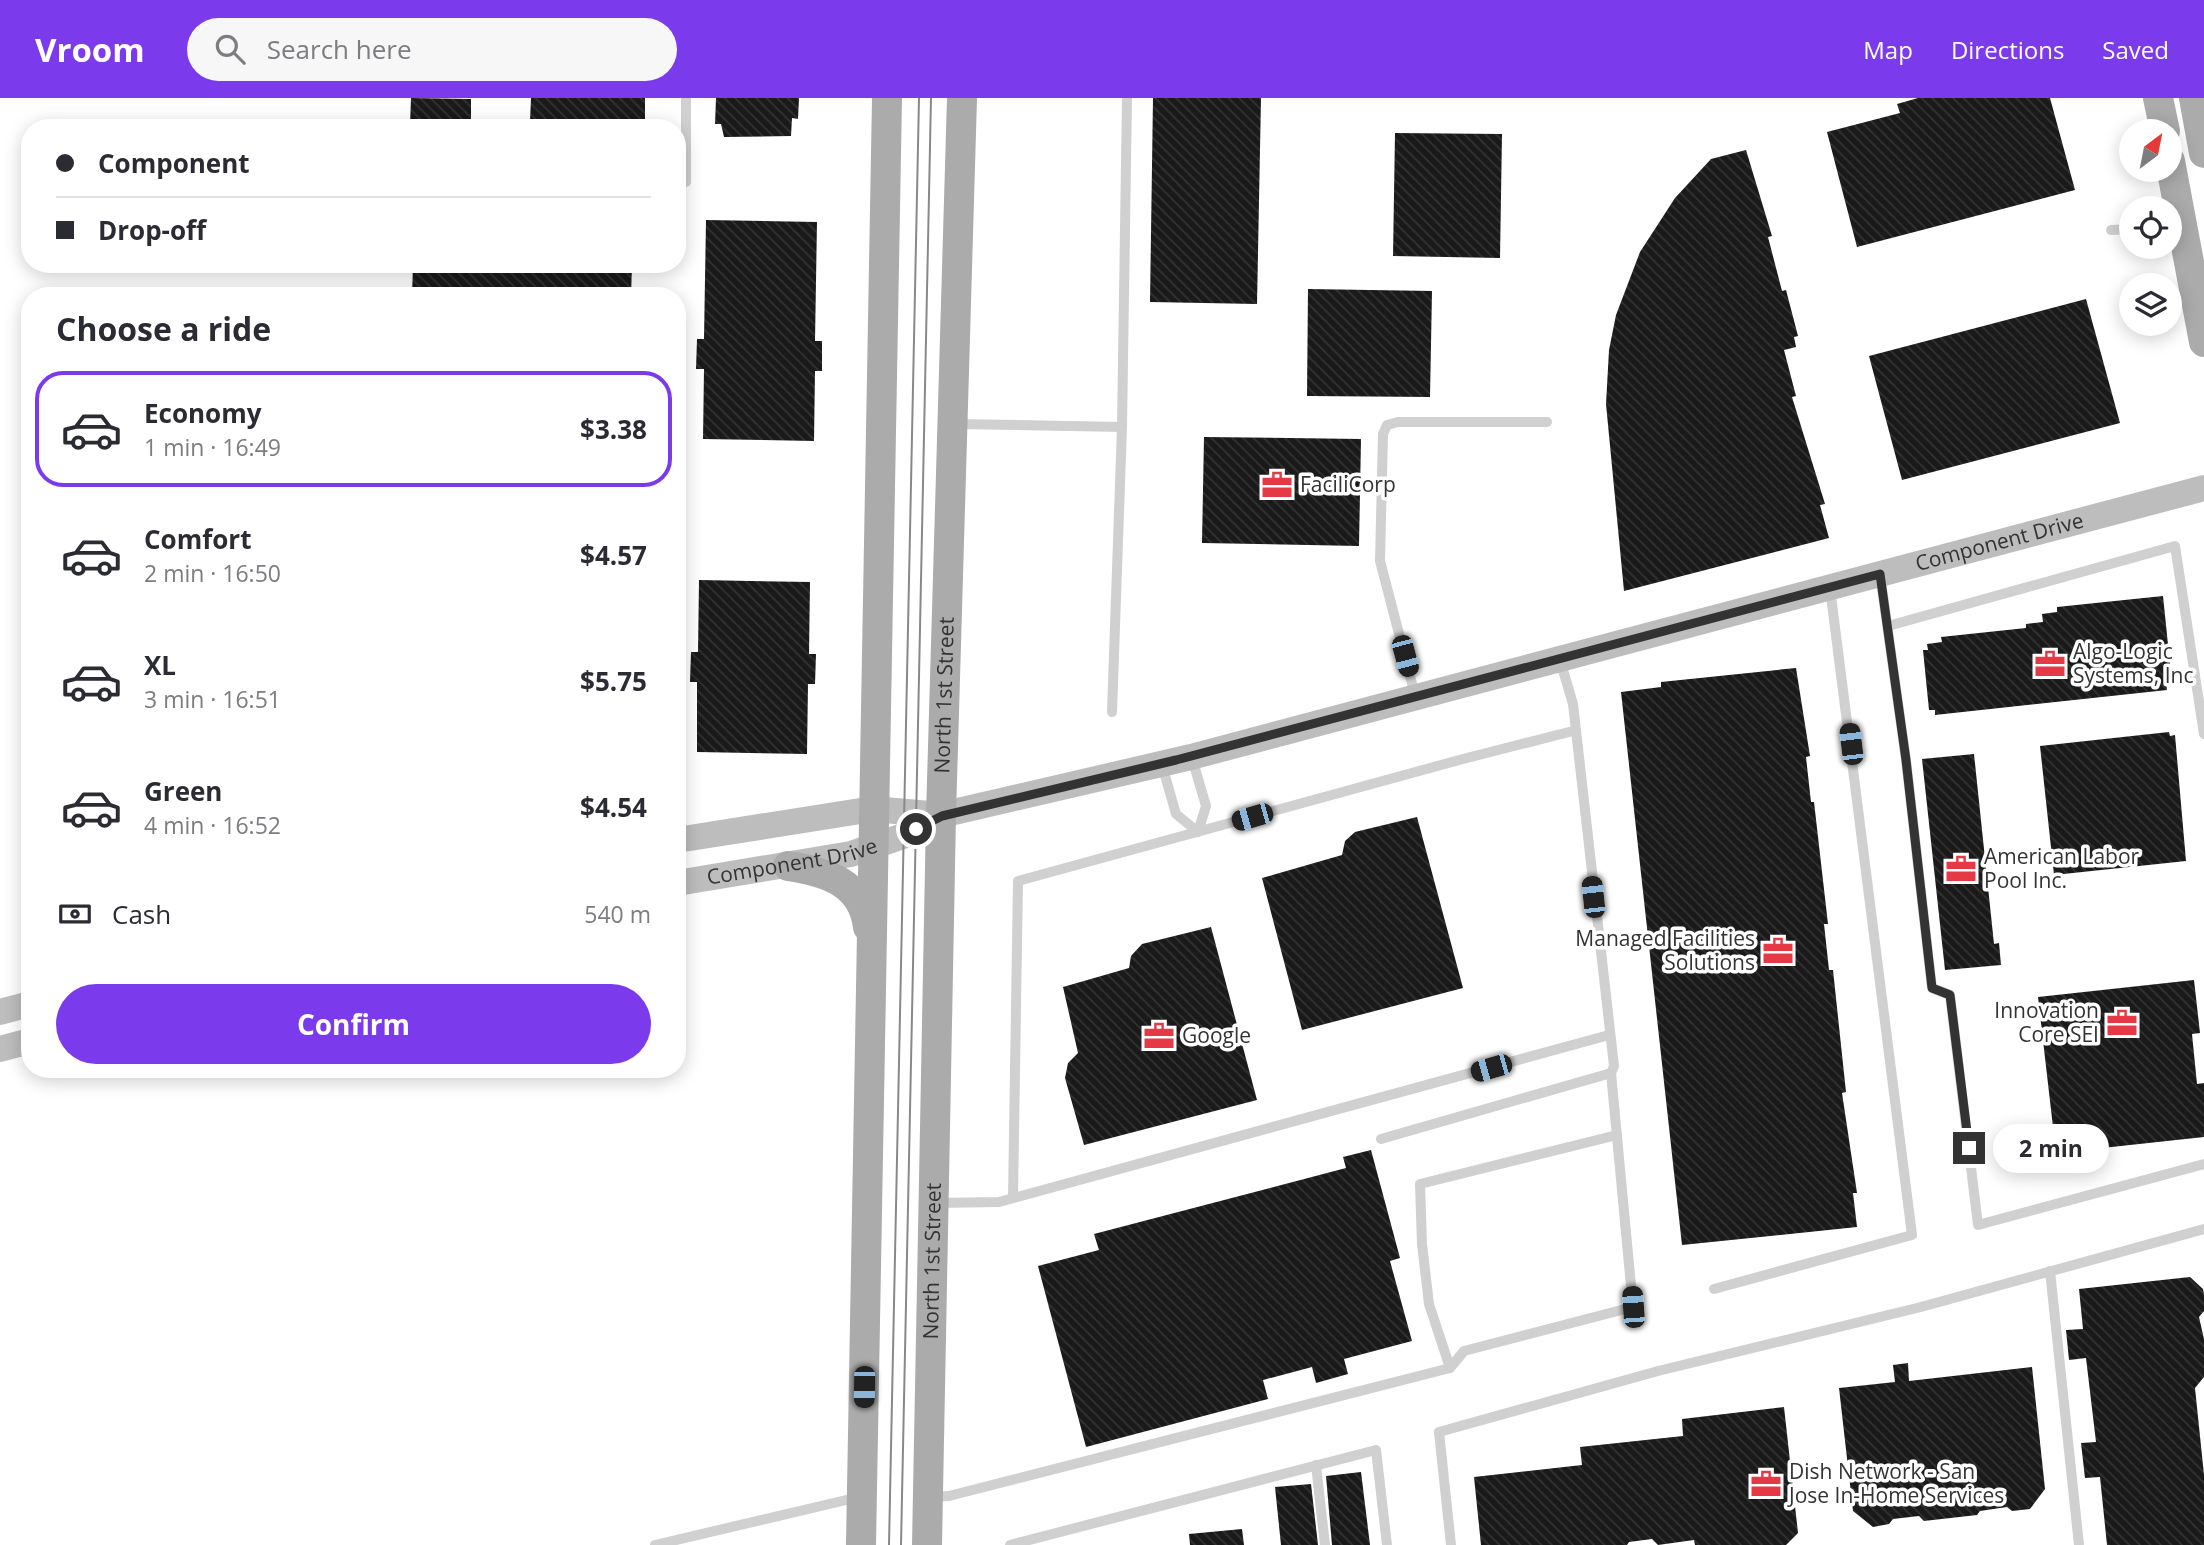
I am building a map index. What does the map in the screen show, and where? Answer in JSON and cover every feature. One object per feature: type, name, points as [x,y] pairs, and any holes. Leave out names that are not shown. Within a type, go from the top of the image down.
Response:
[{"type":"main road","points":[[861,1545],[887,98]]},
{"type":"main road","name":"North 1st Street","points":[[927,1545],[951,424],[962,98]]},
{"type":"main road","points":[[2158,98],[2162,119]]},
{"type":"main road","points":[[2194,98],[2204,153]]},
{"type":"main road","points":[[2182,251],[2204,342]]},
{"type":"main road","points":[[788,866],[822,872],[855,894],[866,908],[871,955]]},
{"type":"street","name":"Component Drive","points":[[686,882],[788,866],[873,849],[942,816],[1191,757],[2204,488]]},
{"type":"street","name":"Component Drive","points":[[686,839],[873,809],[942,816]]},
{"type":"street","points":[[0,1012],[21,1006]]},
{"type":"street","points":[[0,1049],[21,1043]]},
{"type":"lane","points":[[685,98],[685,119]]},
{"type":"lane","points":[[1112,712],[1122,427],[1127,98]]},
{"type":"lane","points":[[2111,230],[2119,230]]},
{"type":"lane","points":[[1416,696],[1380,561],[1383,434],[1387,425],[1398,422],[1547,422]]},
{"type":"lane","points":[[951,424],[1122,427]]},
{"type":"lane","points":[[1888,626],[2175,545],[2204,734]]},
{"type":"lane","points":[[1880,574],[1932,988],[1950,995],[1978,1225],[2204,1164]]},
{"type":"lane","points":[[1714,1289],[1912,1234],[1830,587]]},
{"type":"lane","points":[[929,1498],[949,1496],[1450,1368],[1464,1351],[1633,1307],[1611,1073],[1614,1066],[1573,732],[1573,704],[1560,659]]},
{"type":"lane","points":[[1013,1198],[1018,881],[1573,732]]},
{"type":"lane","points":[[1191,757],[1206,806],[1198,832]]},
{"type":"lane","points":[[1161,764],[1176,814],[1198,832]]},
{"type":"lane","points":[[934,1203],[999,1202],[1609,1035]]},
{"type":"lane","points":[[1381,1139],[1611,1073]]},
{"type":"lane","points":[[1450,1368],[1429,1304],[1422,1244],[1420,1184],[1617,1135]]},
{"type":"lane","points":[[1451,1545],[1439,1432],[1658,1371],[1921,1307],[2204,1229]]},
{"type":"lane","points":[[2050,1271],[2079,1545]]},
{"type":"lane","points":[[1010,1545],[1376,1450],[1387,1545]]},
{"type":"lane","points":[[1316,1465],[1325,1545]]},
{"type":"lane","points":[[655,1545],[674,1543],[863,1496]]},
{"type":"building","points":[[411,98],[471,99],[471,119],[410,119]]},
{"type":"building","points":[[531,98],[645,98],[645,119],[530,119]]},
{"type":"building","points":[[716,98],[799,98],[798,119],[792,118],[791,136],[724,137],[721,124],[715,124]]},
{"type":"building","points":[[1153,98],[1261,98],[1257,304],[1150,302]]},
{"type":"building","points":[[1918,98],[2050,98],[2075,190],[1857,247],[1827,132],[1900,113],[1897,104]]},
{"type":"building","points":[[1395,133],[1502,134],[1500,258],[1393,256]]},
{"type":"building","points":[[1746,150],[1772,236],[1768,237],[1782,291],[1786,290],[1798,336],[1794,337],[1796,347],[1784,350],[1796,396],[1792,397],[1825,504],[1820,505],[1829,538],[1624,591],[1606,404],[1609,350],[1616,315],[1640,252],[1675,198],[1711,159]]},
{"type":"building","points":[[706,220],[817,222],[815,341],[822,341],[822,371],[815,371],[814,441],[703,439],[704,369],[696,369],[697,339],[704,339]]},
{"type":"building","points":[[413,273],[632,273],[631,287],[412,287]]},
{"type":"building","points":[[1308,289],[1432,291],[1430,397],[1307,396]]},
{"type":"building","points":[[2086,299],[2120,423],[1902,480],[1869,356]]},
{"type":"building","points":[[1204,437],[1361,439],[1359,546],[1202,543]]},
{"type":"building","points":[[699,580],[810,582],[809,654],[816,654],[815,684],[808,684],[807,754],[697,752],[697,682],[690,682],[691,652],[698,652]]},
{"type":"building","points":[[2163,596],[2170,664],[2164,664],[2167,690],[1935,715],[1935,710],[1929,710],[1923,650],[1928,650],[1927,644],[1942,642],[1941,637],[2026,628],[2026,624],[2043,622],[2042,614],[2057,612],[2057,607]]},
{"type":"building","points":[[1796,668],[1810,756],[1806,757],[1828,924],[1824,924],[1829,970],[1833,970],[1846,1092],[1842,1093],[1857,1193],[1853,1193],[1857,1227],[1682,1245],[1621,692],[1661,687],[1661,682]]},
{"type":"building","points":[[2169,732],[2170,736],[2175,735],[2186,861],[2054,875],[2040,746]]},
{"type":"building","points":[[1974,754],[1994,944],[1999,943],[2001,965],[1945,970],[1922,759]]},
{"type":"building","points":[[1417,817],[1463,988],[1302,1030],[1262,878],[1342,855],[1345,841],[1355,832]]},
{"type":"building","points":[[1211,927],[1257,1100],[1084,1145],[1065,1078],[1068,1063],[1078,1053],[1063,987],[1129,968],[1131,956],[1142,944]]},
{"type":"building","points":[[2194,980],[2200,1033],[2192,1034],[2197,1084],[2204,1083],[2204,1137],[2056,1153],[2038,997]]},
{"type":"building","points":[[1371,1150],[1400,1258],[1390,1261],[1412,1341],[1344,1359],[1348,1374],[1316,1383],[1312,1367],[1263,1380],[1268,1399],[1086,1447],[1038,1266],[1099,1250],[1094,1234],[1346,1168],[1343,1157]]},
{"type":"building","points":[[2190,1277],[2203,1289],[2204,1294],[2204,1311],[2199,1317],[2204,1339],[2204,1377],[2195,1388],[2204,1475],[2204,1545],[2107,1545],[2100,1477],[2085,1478],[2081,1443],[2096,1442],[2086,1358],[2069,1360],[2066,1330],[2083,1329],[2079,1289]]},
{"type":"building","points":[[1908,1363],[1909,1381],[2032,1367],[2045,1489],[2030,1509],[2012,1511],[2007,1507],[1980,1511],[1977,1515],[1924,1521],[1919,1516],[1893,1519],[1889,1524],[1873,1527],[1853,1511],[1839,1388],[1895,1382],[1893,1365]]},
{"type":"building","points":[[1784,1407],[1798,1533],[1786,1545],[1695,1545],[1694,1540],[1658,1545],[1652,1539],[1629,1542],[1627,1545],[1481,1545],[1474,1477],[1582,1465],[1580,1447],[1683,1436],[1682,1419]]},
{"type":"building","points":[[1361,1472],[1370,1545],[1332,1545],[1326,1476]]},
{"type":"building","points":[[1311,1484],[1318,1545],[1281,1545],[1275,1487]]},
{"type":"building","points":[[1242,1529],[1244,1545],[1190,1545],[1189,1534]]},
{"type":"tram line","points":[[889,1545],[919,98]]},
{"type":"tram line","points":[[901,1545],[931,98]]},
{"type":"place","name":"FaciliCorp","points":[[1277,485]]},
{"type":"place","name":"Algo-Logic Systems, Inc","points":[[2050,664]]},
{"type":"place","name":"American Labor Pool Inc.","points":[[1961,869]]},
{"type":"place","name":"Managed Facilities Solutions","points":[[1778,951]]},
{"type":"place","name":"Innovation Core SEI","points":[[2122,1023]]},
{"type":"place","name":"Google","points":[[1159,1036]]},
{"type":"place","name":"Dish Network - San Jose In-Home Services","points":[[1766,1484]]},
{"type":"route","points":[[916,829],[942,816],[1176,760],[1880,574],[1906,760],[1932,988],[1950,995],[1969,1148]]}]
